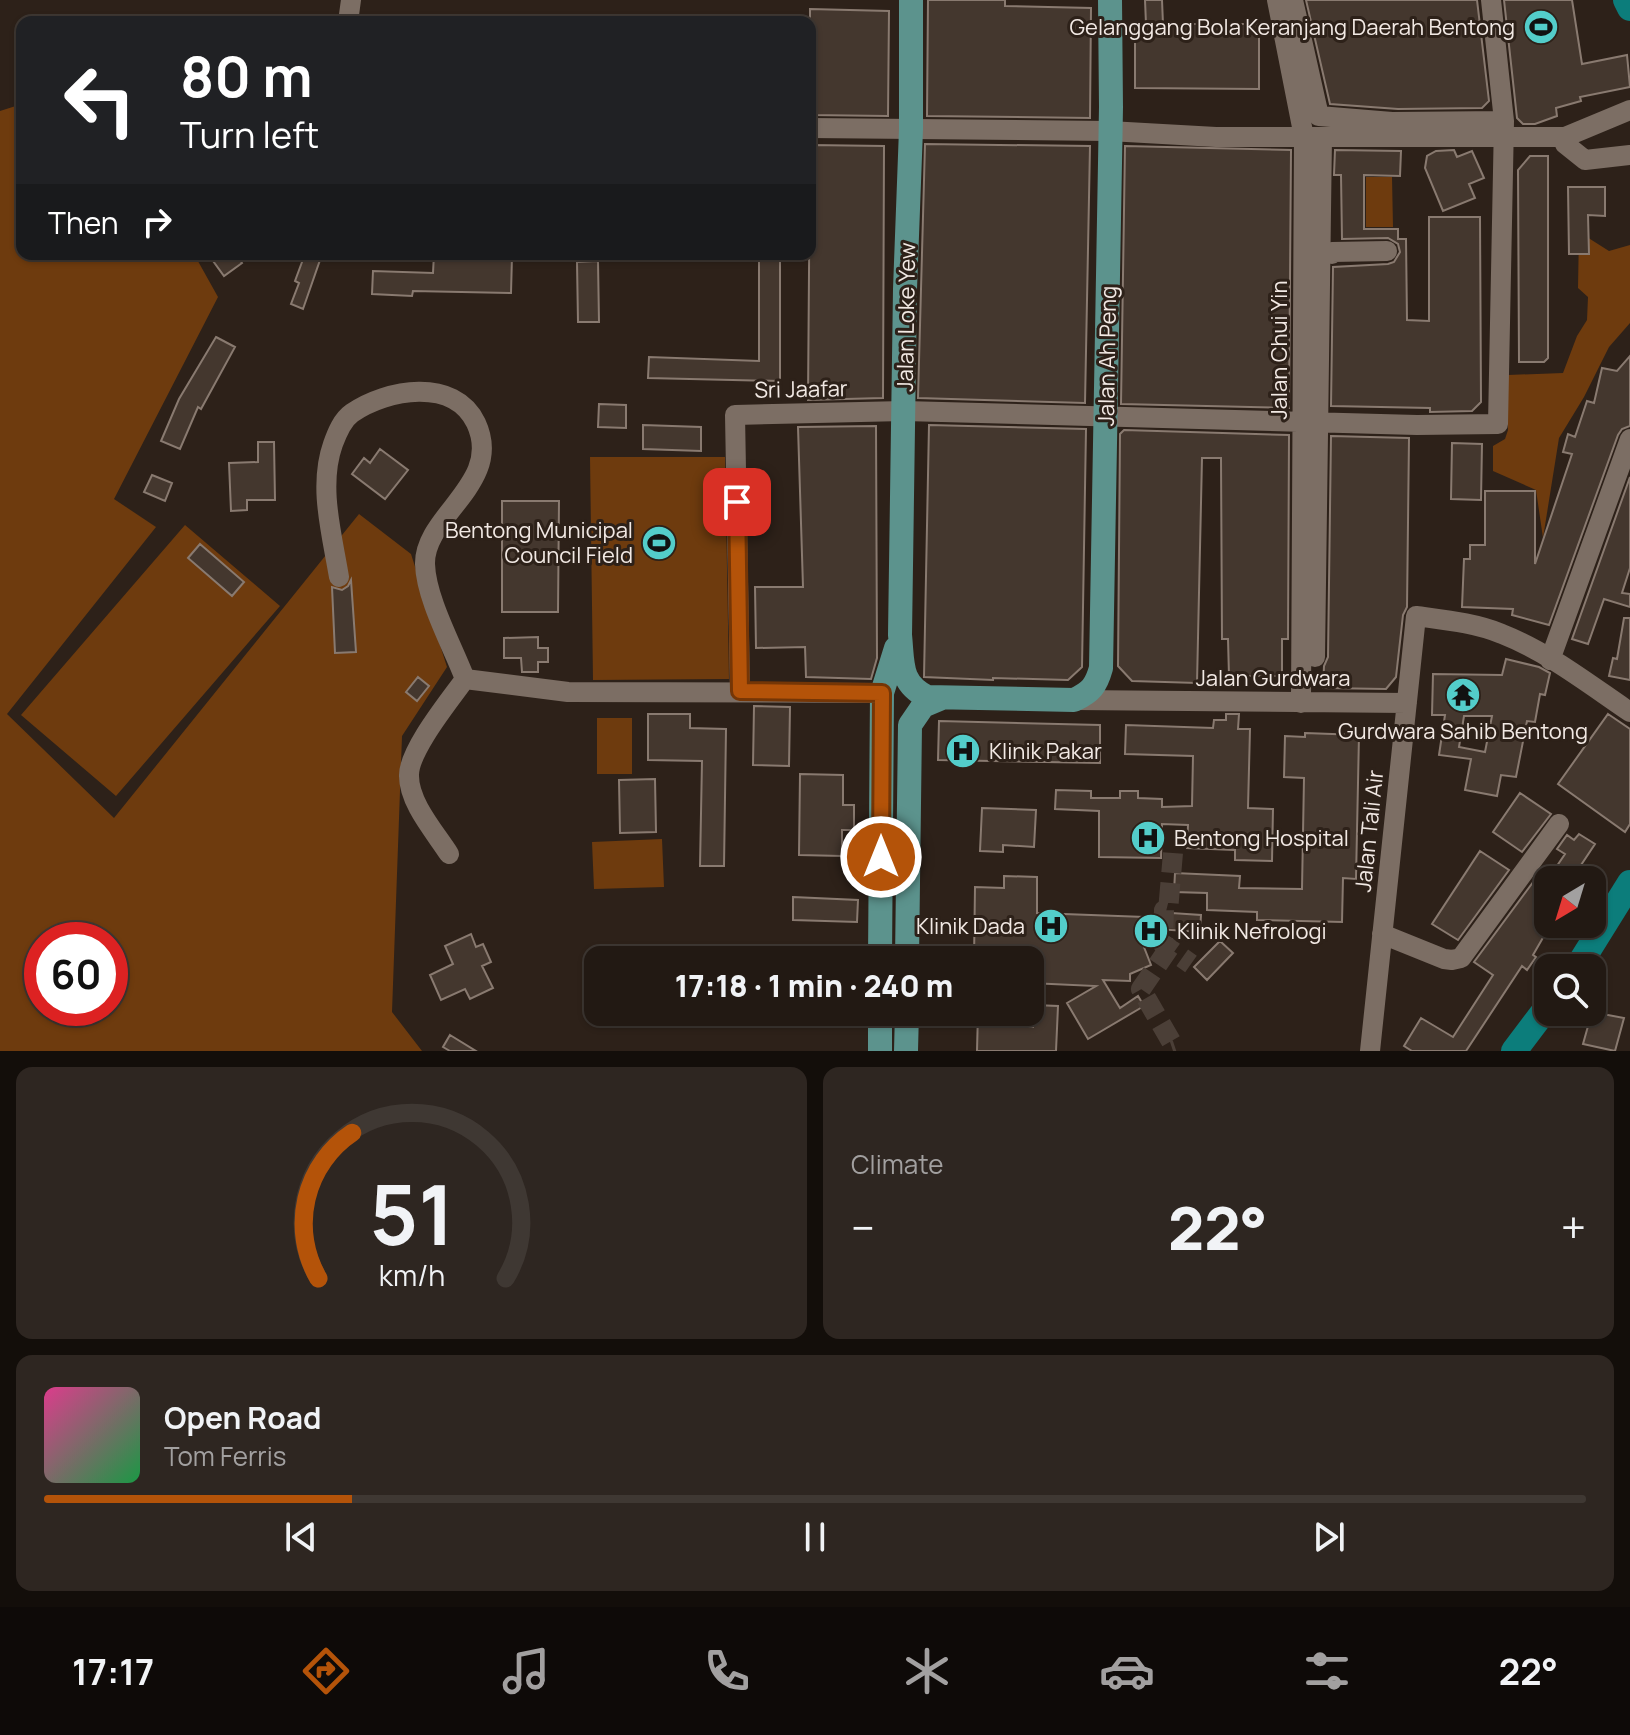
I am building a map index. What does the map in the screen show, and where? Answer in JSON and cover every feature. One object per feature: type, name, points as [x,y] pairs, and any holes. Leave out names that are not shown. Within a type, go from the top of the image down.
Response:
[{"type":"main road","name":"Jalan Loke Yew","points":[[900,635],[911,0]]},
{"type":"main road","name":"Jalan Ah Peng","points":[[1101,668],[1110,0]]},
{"type":"main road","points":[[880,946],[882,693],[900,635]]},
{"type":"main road","points":[[900,635],[904,673],[910,686],[927,697],[1074,700],[1089,693],[1097,683],[1101,668]]},
{"type":"main road","points":[[907,946],[910,725],[923,706],[942,698]]},
{"type":"main road","points":[[880,1026],[880,1051]]},
{"type":"main road","points":[[906,1051],[907,1026]]},
{"type":"street","name":"Jalan Chui Yin","points":[[1277,0],[1313,137],[1308,703]]},
{"type":"street","points":[[1293,0],[1319,116],[1565,137],[1630,110]]},
{"type":"street","points":[[1491,0],[1504,130]]},
{"type":"street","points":[[816,128],[1109,131],[1216,137],[1504,130]]},
{"type":"street","name":"Sri Jaafar","points":[[740,691],[735,415],[904,411],[1417,425],[1499,423],[1504,130]]},
{"type":"street","points":[[1565,137],[1565,144],[1585,160],[1630,155]]},
{"type":"street","points":[[1332,254],[1387,251]]},
{"type":"street","points":[[339,577],[327,500],[330,455],[341,425],[351,414],[387,397],[442,393],[454,398],[475,421],[482,444],[480,466],[457,505],[429,541],[425,563],[438,613],[465,679]]},
{"type":"street","points":[[1630,439],[1550,660],[1630,712]]},
{"type":"street","name":"Jalan Tali Air","points":[[1370,1051],[1416,616],[1500,633],[1550,660]]},
{"type":"street","points":[[1101,668],[1120,695],[1139,702]]},
{"type":"street","points":[[465,679],[568,692],[882,693]]},
{"type":"street","points":[[449,854],[415,800],[409,775],[423,738],[465,679]]},
{"type":"street","name":"Jalan Gurdwara","points":[[1074,700],[1407,703]]},
{"type":"street","points":[[1382,934],[1444,959],[1461,958],[1559,824]]},
{"type":"shaded area","points":[[16,106],[16,260],[197,260],[218,297],[114,499],[156,527],[7,714],[114,818],[359,514],[411,554],[447,667],[402,736],[392,1012],[422,1051],[0,1051],[0,111]]},
{"type":"shaded area","points":[[1366,177],[1392,177],[1393,227],[1366,227]]},
{"type":"shaded area","points":[[1579,232],[1609,251],[1630,245],[1630,323],[1609,347],[1559,438],[1543,538],[1536,490],[1493,471],[1493,446],[1505,439],[1508,430],[1508,375],[1563,373],[1577,336],[1587,320],[1588,297],[1578,288]]},
{"type":"shaded area","name":"Bentong Municipal Council Field","points":[[590,457],[725,457],[729,679],[593,680]]},
{"type":"shaded area","points":[[185,525],[280,606],[116,796],[21,715]]},
{"type":"shaded area","points":[[597,718],[632,718],[632,774],[597,774]]},
{"type":"shaded area","points":[[662,839],[664,887],[594,889],[592,842]]},
{"type":"building","points":[[928,0],[1005,0],[1005,6],[1091,8],[1090,118],[927,116]]},
{"type":"building","points":[[1145,0],[1162,0],[1163,24],[1259,24],[1259,89],[1135,88],[1135,23],[1146,24]]},
{"type":"building","points":[[1306,0],[1477,0],[1489,101],[1482,108],[1398,109],[1330,104]]},
{"type":"building","points":[[1504,0],[1572,0],[1582,64],[1627,55],[1630,87],[1580,97],[1581,101],[1556,108],[1557,116],[1535,124],[1523,124],[1517,118]]},
{"type":"building","points":[[810,9],[889,11],[888,116],[816,115],[816,16],[810,16]]},
{"type":"building","points":[[925,144],[1090,146],[1085,403],[918,398]]},
{"type":"building","points":[[816,145],[884,146],[883,398],[808,400],[809,260],[816,260]]},
{"type":"building","points":[[1125,146],[1291,150],[1289,408],[1121,404]]},
{"type":"building","points":[[1335,150],[1401,151],[1400,176],[1364,175],[1364,229],[1398,229],[1398,239],[1406,239],[1407,320],[1429,321],[1429,217],[1480,217],[1481,402],[1472,411],[1430,412],[1430,408],[1331,406],[1333,267],[1388,264],[1394,262],[1400,252],[1398,244],[1388,238],[1342,239],[1341,175],[1334,175]]},
{"type":"building","points":[[1454,150],[1457,157],[1472,151],[1484,178],[1469,184],[1475,198],[1443,211],[1425,168],[1427,156],[1436,151]]},
{"type":"building","points":[[1530,156],[1548,156],[1548,358],[1544,362],[1519,362],[1518,170]]},
{"type":"building","points":[[1568,187],[1605,187],[1605,216],[1588,215],[1589,254],[1569,254]]},
{"type":"building","points":[[212,260],[240,260],[242,263],[224,276]]},
{"type":"building","points":[[303,260],[320,260],[303,309],[291,304],[299,283],[295,281]]},
{"type":"building","points":[[434,260],[512,260],[511,293],[413,291],[412,296],[372,294],[373,271],[433,273]]},
{"type":"building","points":[[759,260],[780,260],[780,381],[648,378],[649,357],[759,361]]},
{"type":"building","points":[[598,261],[599,322],[578,322],[577,262]]},
{"type":"building","points":[[216,337],[235,347],[201,409],[198,407],[180,449],[161,441],[179,399]]},
{"type":"building","points":[[1630,356],[1630,426],[1618,435],[1549,625],[1512,615],[1513,609],[1462,607],[1464,559],[1470,559],[1470,545],[1485,545],[1485,491],[1535,491],[1535,564],[1572,454],[1563,452],[1568,434],[1575,437],[1587,401],[1594,403],[1602,368],[1617,371]]},
{"type":"building","points":[[599,404],[626,405],[626,428],[598,427]]},
{"type":"building","points":[[643,425],[701,427],[701,451],[643,449]]},
{"type":"building","points":[[929,425],[1086,429],[1082,667],[1068,680],[924,677]]},
{"type":"building","points":[[876,426],[877,658],[871,679],[806,677],[805,647],[756,648],[755,587],[803,587],[798,427]]},
{"type":"building","points":[[1124,430],[1289,435],[1288,639],[1282,639],[1282,676],[1229,676],[1228,639],[1222,639],[1221,458],[1202,458],[1197,683],[1132,681],[1118,666],[1120,434]]},
{"type":"building","points":[[1331,436],[1409,438],[1407,607],[1403,615],[1396,677],[1386,689],[1323,688],[1324,666],[1328,657]]},
{"type":"building","points":[[258,442],[274,442],[275,500],[247,500],[247,510],[231,511],[229,463],[258,462]]},
{"type":"building","points":[[1452,443],[1482,444],[1481,500],[1451,499]]},
{"type":"building","points":[[380,449],[408,470],[385,499],[352,474],[364,458],[370,463]]},
{"type":"building","points":[[152,475],[172,483],[165,501],[144,492]]},
{"type":"building","points":[[1630,477],[1630,568],[1622,593],[1630,594],[1630,607],[1604,599],[1588,644],[1572,639]]},
{"type":"building","points":[[502,501],[559,501],[558,612],[502,612]]},
{"type":"building","points":[[200,544],[244,582],[232,596],[188,558]]},
{"type":"building","points":[[351,580],[356,652],[335,653],[332,587],[342,590]]},
{"type":"building","points":[[1624,618],[1630,618],[1630,680],[1609,676],[1613,658],[1617,659]]},
{"type":"building","points":[[538,637],[538,648],[548,648],[548,662],[538,662],[538,672],[522,672],[521,658],[504,658],[504,638]]},
{"type":"building","points":[[1506,659],[1550,673],[1545,695],[1540,694],[1535,722],[1527,721],[1516,777],[1501,775],[1497,796],[1465,790],[1471,759],[1439,755],[1445,715],[1432,715],[1433,674],[1502,675]],"holes":[[[1464,716],[1492,716],[1485,752],[1459,747]]]},
{"type":"building","points":[[418,677],[429,686],[417,701],[406,692]]},
{"type":"building","points":[[754,706],[790,707],[789,766],[753,765]]},
{"type":"building","points":[[648,714],[690,714],[690,728],[726,729],[724,866],[700,866],[702,761],[648,760]]},
{"type":"building","points":[[1226,714],[1239,714],[1238,729],[1250,729],[1248,808],[1273,809],[1272,861],[1235,860],[1235,850],[1187,848],[1188,825],[1162,824],[1161,858],[1099,857],[1099,811],[1055,809],[1056,790],[1091,791],[1091,798],[1120,798],[1120,791],[1138,791],[1138,798],[1162,799],[1162,807],[1192,806],[1193,756],[1125,754],[1126,725],[1213,728],[1214,720],[1226,720]]},
{"type":"building","points":[[1608,714],[1630,729],[1630,824],[1625,832],[1558,784]]},
{"type":"building","points":[[939,721],[1100,725],[1100,763],[938,760]]},
{"type":"building","points":[[1305,733],[1359,735],[1356,879],[1343,878],[1342,922],[1257,920],[1257,912],[1207,910],[1207,893],[1174,892],[1175,873],[1240,876],[1239,888],[1302,889],[1304,778],[1284,777],[1285,736],[1305,737]]},
{"type":"building","points":[[800,774],[843,775],[843,805],[854,805],[854,830],[842,830],[842,856],[799,855]]},
{"type":"building","points":[[655,779],[656,832],[620,833],[619,780]]},
{"type":"building","points":[[1520,793],[1551,814],[1522,852],[1493,832]]},
{"type":"building","points":[[982,808],[1036,810],[1034,847],[1003,845],[1003,852],[980,851]]},
{"type":"building","points":[[1579,834],[1595,844],[1580,866],[1557,866],[1565,854],[1557,849],[1567,835],[1574,840]]},
{"type":"building","points":[[1480,851],[1509,870],[1458,940],[1432,924]]},
{"type":"building","points":[[1004,876],[1037,877],[1037,913],[1172,918],[1172,913],[1201,915],[1200,932],[1157,929],[1156,942],[1142,942],[1151,965],[1130,974],[1130,981],[1103,980],[1120,1008],[1138,996],[1144,1006],[1088,1039],[1067,1003],[1096,986],[1044,984],[1044,946],[974,946],[975,887],[1004,888]]},
{"type":"building","points":[[1534,881],[1534,938],[1543,938],[1533,955],[1534,960],[1527,970],[1522,966],[1466,1051],[1412,1051],[1404,1046],[1421,1018],[1453,1037],[1493,975],[1474,962]]},
{"type":"building","points":[[793,897],[858,900],[857,922],[793,920]]},
{"type":"building","points":[[471,934],[476,947],[483,944],[491,962],[482,966],[493,988],[470,999],[465,989],[441,1000],[430,975],[453,964],[445,946]]},
{"type":"building","points":[[1220,941],[1233,953],[1207,980],[1194,967]]},
{"type":"building","points":[[1044,1005],[1058,1006],[1056,1051],[977,1051],[978,1026],[1044,1026]]},
{"type":"building","points":[[1606,1015],[1624,1018],[1615,1051],[1583,1044],[1588,1026],[1606,1026]]},
{"type":"building","points":[[450,1035],[476,1051],[450,1051],[443,1047]]},
{"type":"waterway","points":[[1626,0],[1630,8]]},
{"type":"waterway","points":[[1586,954],[1630,883]]},
{"type":"waterway","points":[[1514,1051],[1534,1025]]},
{"type":"tunnel","points":[[1173,853],[1168,911],[1164,910],[1163,944],[1191,964]]},
{"type":"tunnel","points":[[1169,948],[1141,989],[1176,1050],[1173,1051]]},
{"type":"place","name":"Gelanggang Bola Keranjang Daerah Bentong","points":[[1541,27]]},
{"type":"place","name":"Bentong Municipal Council Field","points":[[659,543]]},
{"type":"place","name":"Gurdwara Sahib Bentong","points":[[1463,695]]},
{"type":"place","name":"Klinik Pakar","points":[[963,751]]},
{"type":"place","name":"Bentong Hospital","points":[[1148,838]]},
{"type":"place","name":"Klinik Dada","points":[[1051,926]]},
{"type":"place","name":"Klinik Nefrologi","points":[[1151,931]]},
{"type":"route","points":[[737,502],[740,691],[882,693],[881,857]]}]
